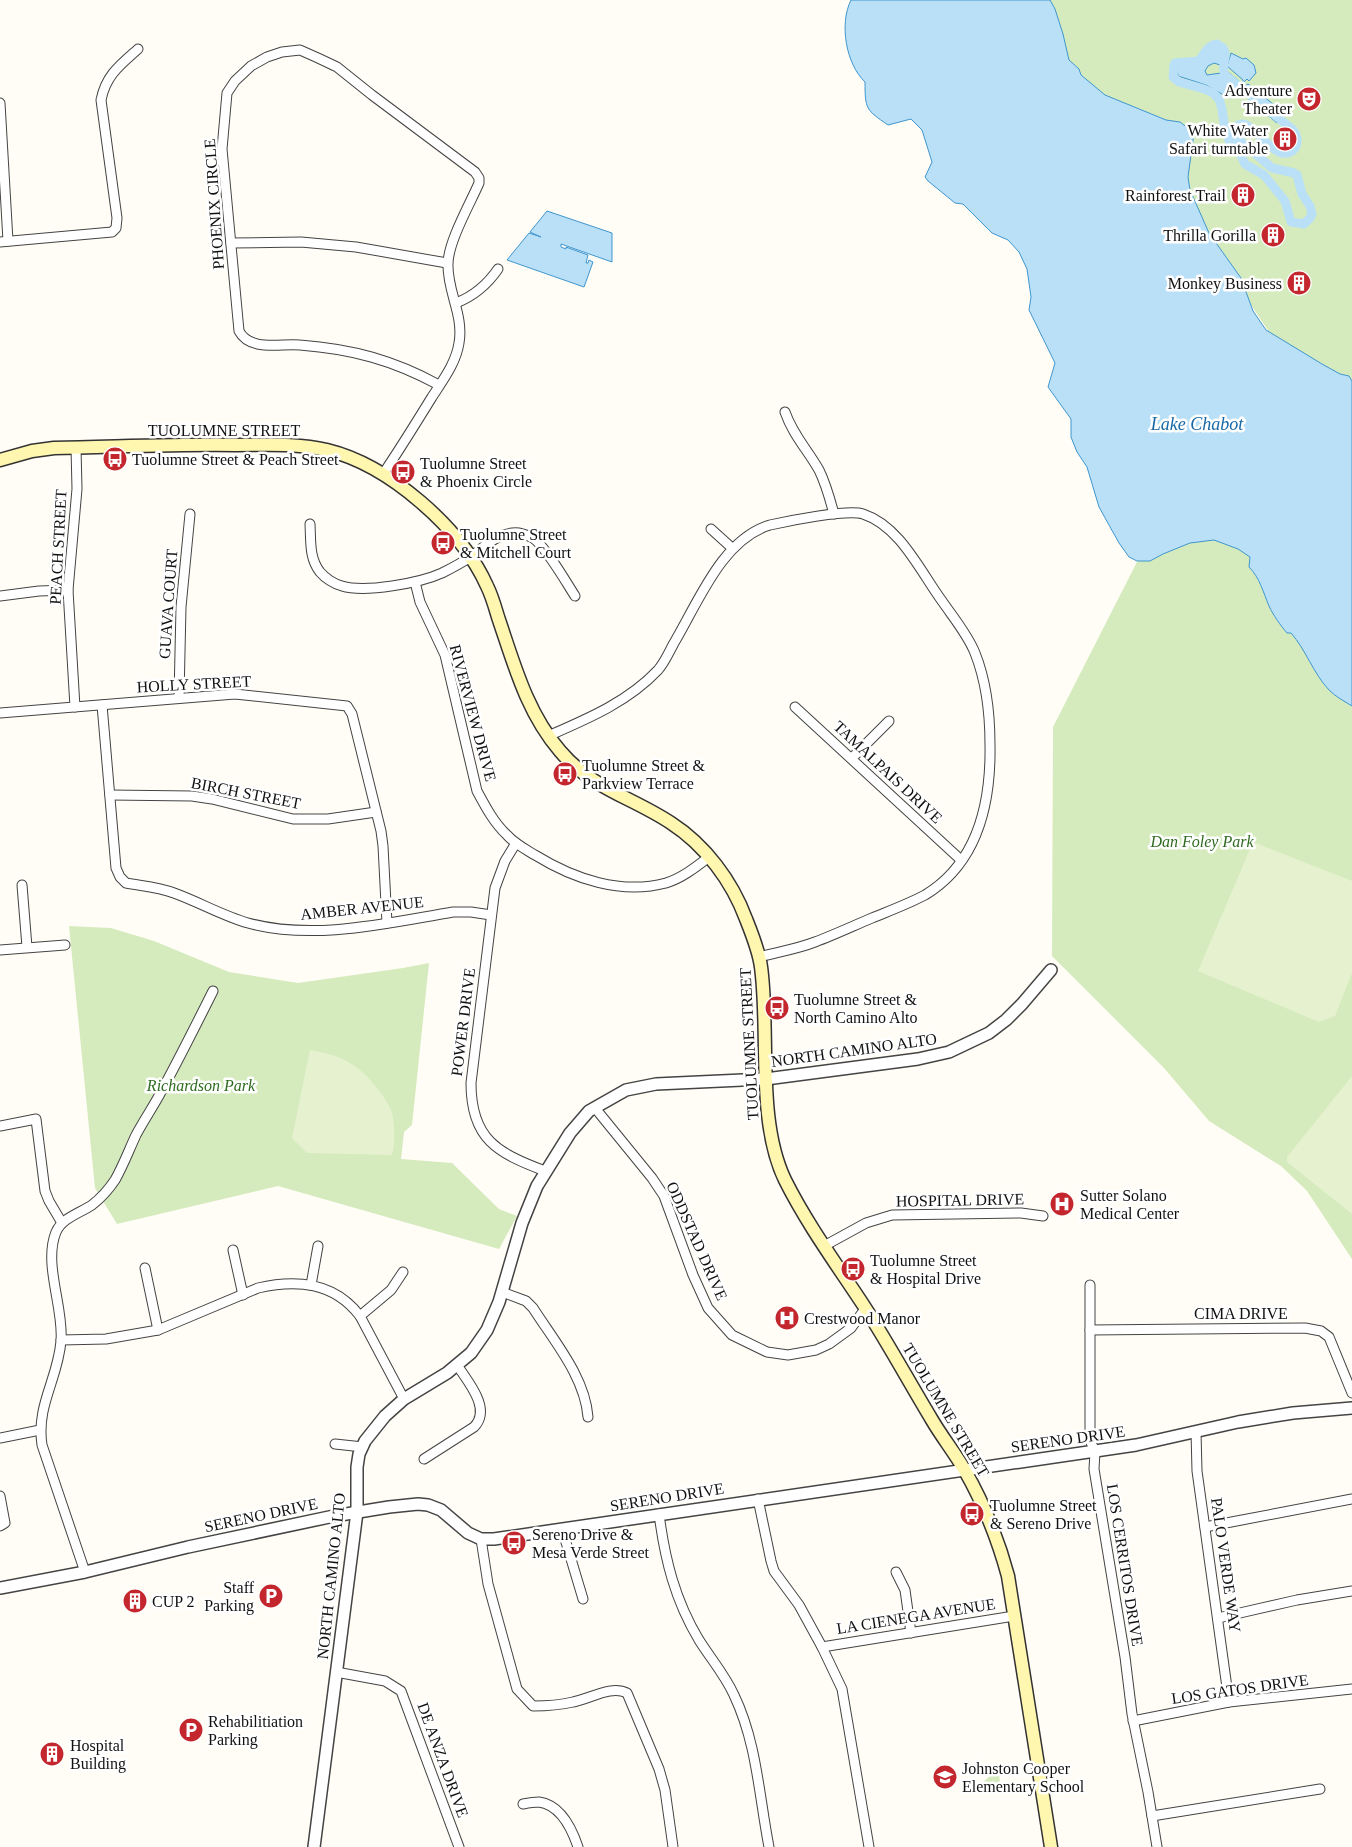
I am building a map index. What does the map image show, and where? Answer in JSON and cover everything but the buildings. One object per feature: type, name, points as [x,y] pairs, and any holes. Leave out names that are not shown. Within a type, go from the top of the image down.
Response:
[{"type":"main road","name":"TUOLUMNE STREET","points":[[0,460],[32,451],[54,448],[196,445],[308,446],[345,455],[383,474],[430,510],[470,557],[487,585],[523,689],[535,716],[548,736],[577,769],[607,790],[672,823],[692,839],[722,872],[745,916],[759,957],[764,990],[769,1122],[776,1156],[785,1179],[824,1246],[865,1308],[964,1470],[987,1515],[1002,1553],[1008,1576],[1051,1847]]},
{"type":"street","points":[[0,104],[4,242],[112,232],[116,228],[117,218],[101,100],[104,88],[111,74],[138,48]]},
{"type":"street","name":"PHOENIX CIRCLE","points":[[383,474],[439,385],[456,357],[459,343],[460,319],[451,291],[448,264],[455,237],[479,183],[479,178],[475,172],[337,67],[300,50],[282,52],[267,57],[251,66],[235,81],[227,93],[222,149],[239,331],[249,341],[264,345],[297,344],[334,348],[362,355],[404,367],[439,385]]},
{"type":"street","points":[[232,243],[301,242],[356,247],[448,264]]},
{"type":"street","points":[[456,303],[466,299],[483,287],[498,269]]},
{"type":"street","points":[[785,412],[790,427],[818,468],[827,486],[834,514]]},
{"type":"street","name":"PEACH STREET","points":[[75,707],[68,590],[77,489],[76,448]]},
{"type":"street","points":[[548,736],[631,695],[660,668],[716,569],[732,548],[753,532],[769,526],[834,514],[860,513],[877,520],[902,543],[954,618],[974,651],[988,698],[991,773],[986,807],[975,836],[961,860],[948,876],[924,895],[815,942],[759,957]]},
{"type":"street","name":"GUAVA COURT","points":[[179,697],[181,607],[190,514]]},
{"type":"street","points":[[310,524],[311,551],[315,563],[320,572],[330,581],[340,586],[352,588],[415,582],[442,573],[470,557],[494,539],[518,533],[533,538],[546,553],[575,596]]},
{"type":"street","points":[[711,529],[732,548]]},
{"type":"street","name":"RIVERVIEW DRIVE","points":[[415,582],[420,602],[445,655],[477,791],[498,824],[516,843],[541,859],[575,876],[598,883],[626,886],[649,886],[679,878],[709,857]]},
{"type":"street","points":[[0,596],[39,591],[68,590]]},
{"type":"street","name":"HOLLY STREET","points":[[0,713],[179,697],[235,694],[253,694],[347,706],[352,714],[383,846],[387,923]]},
{"type":"street","name":"AMBER AVENUE","points":[[102,705],[116,868],[120,877],[126,883],[174,892],[241,920],[287,930],[308,931],[387,923],[453,912],[491,915]]},
{"type":"street","name":"TAMALPAIS DRIVE","points":[[795,707],[961,860]]},
{"type":"street","points":[[852,758],[889,721]]},
{"type":"street","name":"BIRCH STREET","points":[[110,795],[153,794],[202,797],[293,819],[328,819],[376,812]]},
{"type":"street","name":"POWER DRIVE","points":[[516,843],[499,876],[491,915],[470,1083],[470,1100],[477,1124],[489,1142],[498,1150],[546,1172]]},
{"type":"street","points":[[22,884],[27,947]]},
{"type":"street","points":[[0,950],[65,945]]},
{"type":"street","name":"NORTH CAMINO ALTO","points":[[314,1847],[357,1512],[357,1467],[365,1441],[386,1416],[404,1399],[447,1373],[471,1353],[487,1330],[502,1292],[522,1223],[537,1186],[570,1133],[590,1111],[626,1090],[656,1084],[766,1079],[918,1059],[950,1052],[989,1033],[1006,1020],[1051,970]]},
{"type":"street","points":[[85,1572],[42,1445],[40,1430],[42,1411],[58,1363],[61,1340],[52,1248],[56,1233],[62,1223],[92,1204],[104,1194],[114,1180],[213,991]]},
{"type":"street","name":"ODDSTAD DRIVE","points":[[595,1108],[652,1178],[664,1196],[693,1275],[708,1308],[732,1335],[768,1352],[788,1355],[816,1350],[829,1344],[851,1328],[865,1308]]},
{"type":"street","points":[[0,1126],[36,1120],[45,1191],[49,1202],[62,1223]]},
{"type":"street","name":"HOSPITAL DRIVE","points":[[824,1246],[866,1223],[892,1216],[1021,1213],[1042,1216]]},
{"type":"street","points":[[311,1285],[318,1246]]},
{"type":"street","points":[[233,1250],[244,1294]]},
{"type":"street","points":[[145,1268],[158,1330]]},
{"type":"street","points":[[360,1316],[391,1290],[403,1272]]},
{"type":"street","points":[[61,1340],[106,1339],[158,1330],[258,1288],[274,1284],[311,1285],[331,1291],[342,1298],[360,1316],[404,1399]]},
{"type":"street","name":"LOS CERRITOS DRIVE","points":[[1090,1285],[1090,1440],[1095,1452],[1094,1469],[1125,1657],[1133,1721],[1157,1847]]},
{"type":"street","points":[[502,1292],[526,1301],[534,1308],[576,1376],[587,1404],[588,1417]]},
{"type":"street","name":"CIMA DRIVE","points":[[1090,1330],[1305,1328],[1321,1331],[1329,1337],[1333,1344],[1352,1393]]},
{"type":"street","points":[[424,1459],[479,1422],[481,1408],[457,1365]]},
{"type":"street","name":"SERENO DRIVE","points":[[0,1588],[85,1572],[188,1547],[389,1507],[418,1504],[428,1505],[441,1510],[468,1533],[481,1539],[494,1539],[758,1499],[1136,1446],[1238,1422],[1293,1413],[1352,1408]]},
{"type":"street","points":[[0,1438],[40,1430]]},
{"type":"street","name":"PALO VERDE WAY","points":[[1196,1432],[1197,1471],[1229,1702]]},
{"type":"street","points":[[335,1444],[363,1447]]},
{"type":"street","points":[[0,1496],[6,1523],[0,1526]]},
{"type":"street","points":[[758,1499],[770,1561],[774,1571],[799,1605],[822,1647],[844,1697],[869,1847]]},
{"type":"street","points":[[1205,1527],[1352,1499]]},
{"type":"street","points":[[659,1514],[664,1552],[671,1579],[689,1621],[735,1696],[752,1746],[769,1847]]},
{"type":"street","points":[[562,1529],[583,1599]]},
{"type":"street","points":[[481,1539],[488,1584],[518,1689],[533,1706],[573,1702],[620,1690],[627,1693],[659,1769],[665,1790],[673,1847]]},
{"type":"street","points":[[896,1572],[905,1590],[911,1633]]},
{"type":"street","points":[[1218,1618],[1297,1600],[1352,1591]]},
{"type":"street","name":"LA CIENEGA AVENUE","points":[[822,1647],[1014,1616]]},
{"type":"street","name":"DE ANZA DRIVE","points":[[336,1672],[385,1681],[401,1691],[458,1847]]},
{"type":"street","name":"LOS GATOS DRIVE","points":[[1133,1721],[1229,1702],[1352,1689]]},
{"type":"street","points":[[1152,1816],[1320,1790]]},
{"type":"street","points":[[523,1804],[540,1802],[552,1807],[566,1821],[578,1847]]},
{"type":"green space","points":[[1036,0],[1352,0],[1352,390],[1273,338],[1182,201],[1076,98]]},
{"type":"green space","name":"Dan Foley Park","points":[[1168,501],[1352,610],[1352,1259],[1307,1191],[1281,1166],[1209,1121],[1164,1068],[1052,956],[1053,727]]},
{"type":"green space","points":[[1253,842],[1352,881],[1352,973],[1335,1016],[1319,1022],[1198,971]]},
{"type":"green space","name":"Richardson Park","points":[[69,926],[111,928],[154,941],[229,972],[298,983],[429,963],[412,1125],[404,1132],[401,1159],[452,1163],[499,1209],[517,1216],[499,1249],[278,1186],[117,1224],[95,1188]]},
{"type":"green space","points":[[310,1050],[341,1058],[350,1063],[369,1078],[380,1092],[393,1118],[394,1140],[392,1155],[307,1153],[292,1138]]},
{"type":"green space","points":[[1352,1076],[1352,1214],[1287,1162],[1287,1157]]},
{"type":"green space","points":[[991,1775],[999,1775],[1001,1790],[999,1792],[981,1794],[980,1785]]},
{"type":"water","name":"Lake Chabot","points":[[851,0],[1050,0],[1063,34],[1069,60],[1079,69],[1081,75],[1105,95],[1166,120],[1180,122],[1194,133],[1188,177],[1190,190],[1209,233],[1241,278],[1253,311],[1266,330],[1340,374],[1349,376],[1352,381],[1352,706],[1329,690],[1291,633],[1287,633],[1277,620],[1269,606],[1259,580],[1249,567],[1250,557],[1238,549],[1214,540],[1190,543],[1150,561],[1137,561],[1129,557],[1119,543],[1099,507],[1087,467],[1077,452],[1071,437],[1071,419],[1048,387],[1055,363],[1029,310],[1031,297],[1027,269],[1019,252],[1008,240],[992,233],[963,204],[955,203],[928,181],[925,177],[932,162],[922,130],[911,119],[888,125],[875,116],[868,108],[866,104],[865,82],[853,65],[846,43],[845,20]]},
{"type":"water","points":[[1216,47],[1222,51],[1222,61],[1220,65],[1214,63],[1208,66],[1205,71],[1207,75],[1228,72],[1245,86],[1248,84],[1284,113],[1277,123],[1240,92],[1231,98],[1227,97],[1206,85],[1178,76],[1177,68],[1180,65],[1200,62]]},
{"type":"water","points":[[1231,53],[1243,59],[1246,58],[1254,65],[1256,73],[1249,81],[1247,79],[1243,83],[1243,80],[1227,66]]},
{"type":"water","points":[[547,211],[612,233],[612,262],[561,244],[561,247],[588,255],[586,263],[589,260],[593,262],[584,287],[507,260],[529,233],[541,237],[530,232]]},
{"type":"waterway","points":[[1217,44],[1225,51],[1223,68],[1225,75],[1295,133],[1297,138],[1296,147],[1285,153],[1275,150],[1246,125],[1241,124],[1235,127],[1234,132],[1237,138],[1272,168],[1297,175],[1302,194],[1310,206],[1312,214],[1304,224],[1291,222],[1285,201],[1264,175],[1245,164],[1238,150],[1230,143],[1225,130],[1219,99],[1213,93],[1179,82],[1173,77],[1175,63],[1199,61],[1209,48],[1217,44]]},
{"type":"place","name":"Adventure Theater","points":[[1309,99]]},
{"type":"place","name":"White Water Safari turntable","points":[[1285,139]]},
{"type":"place","name":"Rainforest Trail","points":[[1243,195]]},
{"type":"place","name":"Thrilla Gorilla","points":[[1273,235]]},
{"type":"place","name":"Monkey Business","points":[[1299,283]]},
{"type":"place","name":"Tuolumne Street & Peach Street","points":[[115,459]]},
{"type":"place","name":"Tuolumne Street & Phoenix Circle","points":[[403,472]]},
{"type":"place","name":"Tuolumne Street & Mitchell Court","points":[[443,543]]},
{"type":"place","name":"Tuolumne Street & Parkview Terrace","points":[[565,774]]},
{"type":"place","name":"Tuolumne Street & North Camino Alto","points":[[777,1008]]},
{"type":"place","name":"Sutter Solano Medical Center","points":[[1062,1204]]},
{"type":"place","name":"Tuolumne Street & Hospital Drive","points":[[853,1269]]},
{"type":"place","name":"Crestwood Manor","points":[[787,1318]]},
{"type":"place","name":"Tuolumne Street & Sereno Drive","points":[[972,1514]]},
{"type":"place","name":"Sereno Drive & Mesa Verde Street","points":[[514,1543]]},
{"type":"place","name":"Staff Parking","points":[[271,1596]]},
{"type":"place","name":"CUP 2","points":[[135,1601]]},
{"type":"place","name":"Rehabilitiation Parking","points":[[191,1730]]},
{"type":"place","name":"Hospital Building","points":[[52,1754]]},
{"type":"place","name":"Johnston Cooper Elementary School","points":[[945,1777]]}]
